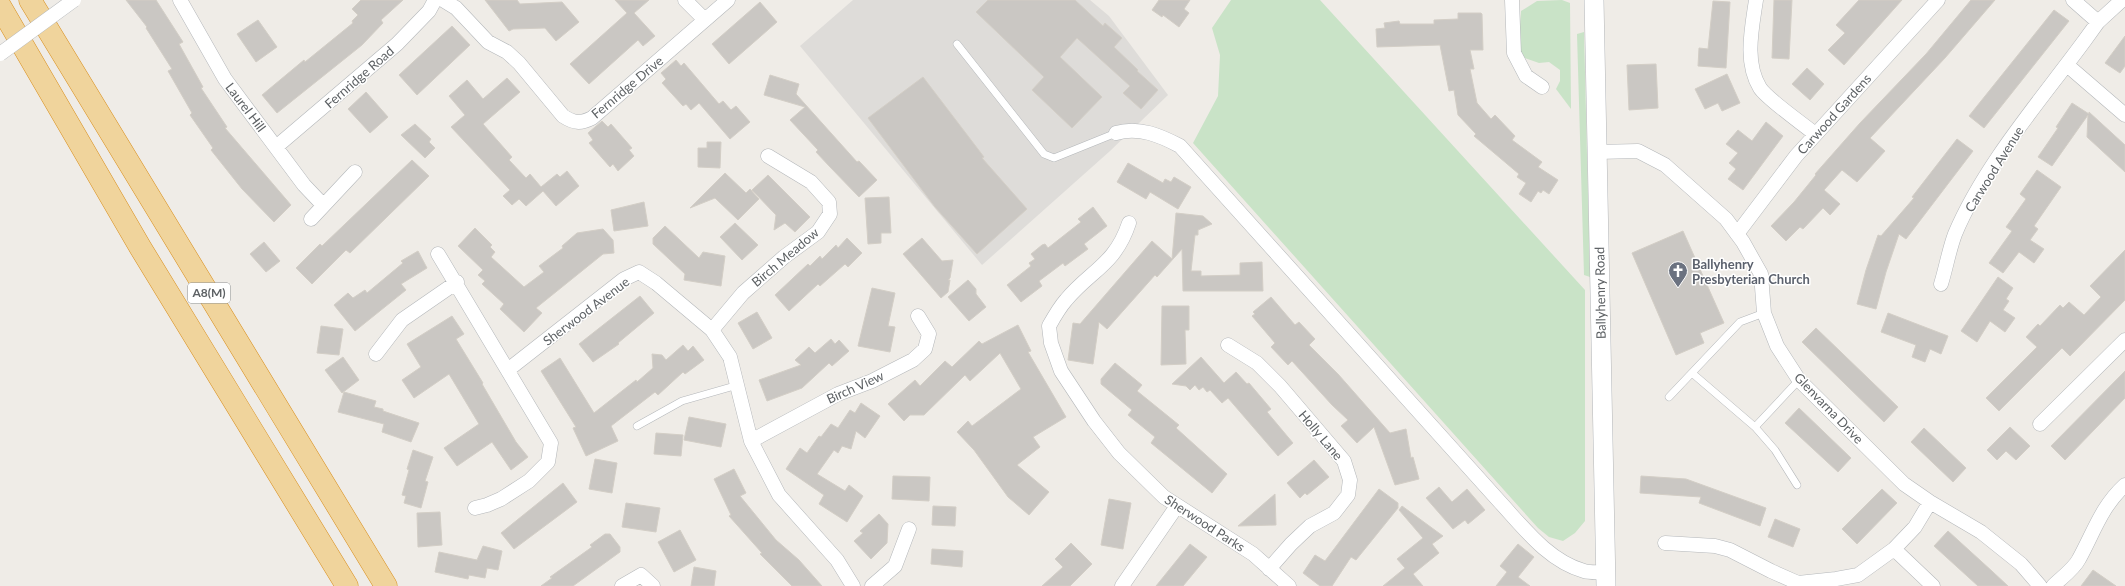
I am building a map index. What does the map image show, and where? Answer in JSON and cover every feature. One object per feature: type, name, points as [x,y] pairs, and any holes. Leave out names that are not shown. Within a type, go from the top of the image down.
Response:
[{"type":"highway","name":"A8(M)","points":[[30,0],[386,586]]},
{"type":"highway","name":"A8(M)","points":[[0,6],[140,247],[347,586]]},
{"type":"main road","name":"Ballyhenry Road","points":[[1594,0],[1606,579]]},
{"type":"street","points":[[0,54],[74,0]]},
{"type":"street","name":"Laurel Hill","points":[[180,0],[225,79],[304,185],[323,206]]},
{"type":"street","name":"Fernridge Road","points":[[276,147],[397,44],[429,11],[435,0]]},
{"type":"street","name":"Fernridge Drive","points":[[443,0],[456,8],[488,42],[507,52],[519,63],[563,116],[572,122],[581,123],[592,118],[728,0]]},
{"type":"street","points":[[685,0],[705,20]]},
{"type":"street","points":[[1512,0],[1514,53],[1526,76],[1542,87]]},
{"type":"street","points":[[1756,0],[1751,37],[1751,66],[1760,89],[1815,134]]},
{"type":"street","name":"Carwood Gardens","points":[[1736,234],[1796,156],[1938,0]]},
{"type":"street","points":[[2073,0],[2098,22]]},
{"type":"street","name":"Carwood Avenue","points":[[1942,284],[1955,234],[1978,191],[2005,148],[2098,22],[2122,0]]},
{"type":"street","points":[[2066,65],[2125,114]]},
{"type":"street","points":[[1116,133],[1128,129],[1159,135],[1180,146],[1499,501],[1548,553],[1581,570],[1606,579]]},
{"type":"street","name":"Glenvarna Drive","points":[[1598,152],[1638,151],[1665,165],[1726,219],[1761,274],[1764,313],[1777,346],[1799,380],[1904,484],[1930,502],[1981,532],[2021,564],[2040,586]]},
{"type":"street","name":"Birch Meadow","points":[[712,330],[743,293],[784,257],[818,232],[830,214],[829,202],[811,182],[768,156]]},
{"type":"street","points":[[311,219],[355,172]]},
{"type":"street","name":"Sherwood Parks","points":[[1129,222],[1123,240],[1108,261],[1066,300],[1049,326],[1051,343],[1061,371],[1094,421],[1119,453],[1164,498],[1253,554],[1289,586]]},
{"type":"street","points":[[438,254],[552,443],[548,462],[528,481],[500,499],[487,505],[475,508]]},
{"type":"street","name":"Sherwood Avenue","points":[[509,370],[624,279],[639,272],[656,283],[712,330],[730,357],[738,385],[745,425],[751,441],[779,495],[838,560],[854,586]]},
{"type":"street","points":[[376,354],[402,320],[456,282]]},
{"type":"street","name":"Birch View","points":[[751,441],[838,394],[872,381],[913,360],[925,349],[929,334],[918,316]]},
{"type":"street","points":[[2040,424],[2125,340]]},
{"type":"street","name":"Holly Lane","points":[[1228,345],[1257,363],[1280,386],[1344,461],[1350,480],[1348,495],[1334,513],[1310,526],[1290,544],[1270,569]]},
{"type":"street","points":[[2053,586],[2079,560],[2088,538],[2113,496],[2125,486]]},
{"type":"street","points":[[1665,543],[1715,546],[1730,550],[1798,584],[1836,579],[1858,574],[1894,549],[1915,527],[1930,502]]},
{"type":"street","points":[[1122,586],[1176,506]]},
{"type":"street","points":[[872,586],[896,566],[910,529]]},
{"type":"street","points":[[1894,549],[1933,586]]},
{"type":"street","points":[[622,586],[641,575],[653,586]]},
{"type":"lane","points":[[957,44],[1044,154],[1054,158],[1116,133]]},
{"type":"lane","points":[[1669,397],[1740,322],[1764,313]]},
{"type":"lane","points":[[1692,373],[1755,427],[1775,450],[1797,485]]},
{"type":"lane","points":[[1755,427],[1799,380]]},
{"type":"lane","points":[[637,426],[682,401],[738,385]]},
{"type":"shaded area","points":[[853,0],[1090,0],[1109,16],[1168,95],[1110,151],[982,265],[800,46]]},
{"type":"green space","points":[[1231,0],[1320,0],[1585,290],[1585,521],[1575,533],[1563,541],[1549,537],[1538,528],[1193,143],[1218,96],[1220,55],[1212,28]]},
{"type":"green space","points":[[1562,0],[1570,3],[1571,109],[1556,89],[1560,81],[1560,70],[1549,62],[1539,63],[1522,57],[1519,45],[1521,11],[1537,1]]},
{"type":"green space","points":[[1584,32],[1590,277],[1584,275],[1577,34]]},
{"type":"building","points":[[126,0],[156,0],[183,42],[179,44],[203,87],[201,88],[227,127],[225,128],[291,205],[274,222],[242,189],[211,150],[213,148],[190,115],[192,113],[168,71],[172,69],[146,28],[147,27]]},
{"type":"building","points":[[361,0],[403,0],[381,20],[383,23],[362,45],[277,113],[262,95],[304,60],[305,62],[353,23],[352,21],[358,15],[352,9]]},
{"type":"building","points":[[485,0],[517,0],[520,4],[562,2],[579,22],[556,41],[545,28],[513,29],[509,31]]},
{"type":"building","points":[[615,0],[649,0],[634,13],[655,36],[643,46],[638,40],[589,84],[570,64],[627,13]]},
{"type":"building","points":[[988,0],[1075,0],[1103,26],[1105,23],[1122,38],[1114,47],[1158,90],[1141,109],[1123,93],[1130,86],[1077,38],[1060,57],[1102,97],[1072,128],[1032,90],[1044,77],[976,12]]},
{"type":"building","points":[[1159,0],[1190,0],[1184,9],[1189,13],[1179,27],[1163,15],[1162,17],[1152,10]]},
{"type":"building","points":[[1774,0],[1792,0],[1789,59],[1772,58]]},
{"type":"building","points":[[1859,0],[1902,0],[1844,65],[1828,50],[1845,33],[1836,25]]},
{"type":"building","points":[[1971,0],[1995,0],[1945,58],[1870,138],[1885,151],[1857,182],[1842,170],[1824,190],[1840,204],[1830,215],[1823,208],[1803,229],[1800,227],[1786,241],[1771,226],[1794,202],[1816,175],[1815,174],[1860,123],[1926,54]]},
{"type":"building","points":[[1713,1],[1730,2],[1726,68],[1698,66],[1699,48],[1708,49]]},
{"type":"building","points":[[760,2],[777,22],[729,64],[712,44]]},
{"type":"building","points":[[2054,10],[2069,21],[1984,128],[1969,116]]},
{"type":"building","points":[[1458,13],[1482,14],[1483,50],[1470,50],[1474,69],[1470,69],[1477,103],[1491,119],[1495,115],[1515,136],[1512,140],[1542,162],[1538,167],[1558,180],[1549,194],[1543,190],[1541,193],[1538,191],[1531,202],[1519,194],[1526,183],[1517,177],[1519,174],[1474,136],[1476,134],[1458,115],[1454,90],[1449,91],[1440,45],[1377,47],[1376,29],[1385,28],[1384,23],[1399,21],[1400,24],[1434,24],[1434,20],[1458,19]]},
{"type":"building","points":[[258,20],[277,47],[256,62],[237,34]]},
{"type":"building","points":[[452,26],[470,45],[417,95],[399,75]]},
{"type":"building","points":[[2125,36],[2125,66],[2120,73],[2105,63]]},
{"type":"building","points":[[676,60],[681,66],[684,63],[719,104],[723,101],[731,110],[736,106],[750,122],[730,139],[699,103],[691,110],[686,104],[683,106],[662,83],[666,79],[661,73]]},
{"type":"building","points":[[1656,64],[1658,108],[1629,110],[1627,65]]},
{"type":"building","points":[[1807,68],[1824,84],[1810,100],[1792,84]]},
{"type":"building","points":[[1727,74],[1740,103],[1722,111],[1718,103],[1705,109],[1695,89]]},
{"type":"building","points":[[770,75],[799,84],[796,94],[857,162],[859,161],[877,180],[859,197],[816,152],[818,150],[790,120],[805,107],[764,95]]},
{"type":"building","points":[[923,77],[984,157],[982,158],[1027,209],[977,254],[935,207],[868,118]]},
{"type":"building","points":[[507,78],[520,92],[483,124],[512,157],[509,160],[526,178],[530,174],[541,187],[557,174],[560,177],[567,171],[579,186],[556,206],[543,191],[526,206],[519,199],[512,205],[503,196],[510,190],[451,127],[465,115],[449,96],[467,80],[483,99]]},
{"type":"building","points":[[366,92],[388,117],[370,133],[348,109]]},
{"type":"building","points":[[2072,103],[2089,114],[2089,112],[2125,145],[2125,172],[2087,137],[2088,115],[2052,166],[2038,157],[2058,128],[2056,127]]},
{"type":"building","points":[[602,121],[608,127],[611,124],[632,148],[629,150],[634,156],[618,171],[613,164],[610,167],[589,143],[593,140],[588,133]]},
{"type":"building","points":[[1766,122],[1783,136],[1743,190],[1728,179],[1736,169],[1729,163],[1738,153],[1726,144],[1738,130],[1752,141]]},
{"type":"building","points":[[415,124],[431,139],[429,142],[435,148],[425,158],[401,135]]},
{"type":"building","points":[[1957,139],[1973,151],[1906,239],[1899,234],[1886,272],[1876,309],[1857,304],[1866,270],[1878,235],[1881,236],[1914,198],[1912,197]]},
{"type":"building","points":[[707,142],[721,142],[720,168],[698,167],[698,148],[707,148]]},
{"type":"building","points":[[412,160],[429,176],[350,253],[346,250],[312,284],[296,268],[320,244],[322,246]]},
{"type":"building","points":[[1128,163],[1163,183],[1165,179],[1171,182],[1174,177],[1191,187],[1178,209],[1150,192],[1146,199],[1117,182]]},
{"type":"building","points":[[2037,170],[2061,187],[2034,226],[2038,229],[2030,240],[2044,249],[2034,263],[2019,252],[2003,273],[1989,263],[2012,231],[2006,227],[2026,199],[2020,194]]},
{"type":"building","points":[[725,173],[746,193],[750,189],[759,199],[738,220],[715,198],[690,208]]},
{"type":"building","points":[[768,175],[810,217],[795,232],[785,223],[774,230],[776,215],[752,190]]},
{"type":"building","points":[[889,197],[891,233],[881,233],[881,243],[868,244],[865,198]]},
{"type":"building","points":[[644,202],[648,226],[614,231],[611,210]]},
{"type":"building","points":[[1093,207],[1107,226],[1084,244],[1088,249],[1065,266],[1063,263],[1039,281],[1042,286],[1021,302],[1007,285],[1031,266],[1029,263],[1035,259],[1031,254],[1042,245],[1045,244],[1048,248],[1081,222],[1078,219]]},
{"type":"building","points":[[1176,213],[1203,216],[1212,224],[1198,230],[1198,235],[1195,235],[1191,271],[1201,271],[1201,276],[1240,275],[1240,263],[1262,262],[1263,291],[1183,291],[1182,249],[1157,277],[1155,275],[1107,329],[1099,322],[1093,364],[1068,360],[1073,323],[1080,324],[1152,241],[1172,259]]},
{"type":"building","points":[[735,223],[758,245],[742,260],[720,237]]},
{"type":"building","points":[[665,226],[699,258],[703,252],[725,256],[721,286],[684,280],[685,274],[653,244],[653,238]]},
{"type":"building","points":[[475,228],[492,245],[490,247],[495,252],[491,257],[524,287],[544,272],[539,266],[563,248],[562,246],[577,233],[603,229],[613,240],[614,253],[603,254],[536,308],[542,313],[524,332],[500,309],[504,304],[482,284],[485,281],[478,275],[483,270],[458,246]]},
{"type":"building","name":"Ballyhenry Presbyterian Church","points":[[1683,231],[1724,323],[1700,333],[1704,343],[1676,355],[1632,253]]},
{"type":"building","points":[[847,238],[862,253],[848,267],[845,264],[820,286],[818,284],[789,311],[775,295],[808,264],[810,266],[820,256],[822,259],[836,245],[838,248]]},
{"type":"building","points":[[922,238],[942,261],[953,260],[950,278],[948,280],[950,280],[948,292],[941,298],[903,254]]},
{"type":"building","points":[[264,242],[280,261],[266,272],[250,254]]},
{"type":"building","points":[[2125,250],[2125,300],[2070,356],[2062,348],[1999,411],[1986,398],[2037,347],[2026,337],[2038,324],[2040,326],[2060,305],[2063,308],[2069,302],[2084,315],[2101,297],[2090,286]]},
{"type":"building","points":[[418,251],[427,268],[401,284],[406,290],[355,331],[334,305],[348,293],[353,298],[365,290],[367,293],[403,263],[401,261]]},
{"type":"building","points":[[1998,277],[2013,288],[2006,299],[2009,301],[2003,310],[2015,318],[2005,332],[1990,321],[1977,342],[1961,331]]},
{"type":"building","points":[[968,280],[976,289],[976,294],[986,307],[969,321],[948,297]]},
{"type":"building","points":[[872,288],[895,293],[888,326],[895,327],[890,352],[858,346]]},
{"type":"building","points":[[640,296],[654,313],[618,343],[619,344],[593,362],[579,344]]},
{"type":"building","points":[[1271,297],[1295,325],[1299,322],[1315,339],[1309,345],[1338,374],[1390,433],[1406,429],[1411,458],[1413,457],[1419,479],[1395,485],[1374,427],[1357,443],[1341,426],[1348,420],[1332,405],[1292,361],[1288,365],[1271,347],[1275,343],[1252,316],[1255,314],[1253,312]]},
{"type":"building","points":[[1162,306],[1189,306],[1189,330],[1185,330],[1186,364],[1161,365]]},
{"type":"building","points":[[757,312],[772,338],[753,349],[738,323]]},
{"type":"building","points":[[1888,313],[1948,336],[1941,354],[1930,349],[1925,362],[1912,357],[1916,345],[1881,332]]},
{"type":"building","points":[[452,316],[464,334],[456,339],[516,442],[528,457],[511,470],[492,442],[457,466],[444,448],[479,424],[449,374],[414,398],[402,380],[421,367],[407,344]]},
{"type":"building","points":[[1018,325],[1031,351],[1028,352],[1066,417],[1033,437],[1040,447],[1017,465],[1049,492],[1029,515],[1008,497],[974,450],[957,432],[968,421],[972,426],[1021,389],[1000,353],[970,381],[965,375],[924,415],[910,415],[904,421],[888,404],[915,380],[920,386],[945,361],[952,367],[979,341],[982,344]]},
{"type":"building","points":[[321,326],[343,329],[339,355],[317,353]]},
{"type":"building","points":[[1816,328],[1898,407],[1884,422],[1802,342]]},
{"type":"building","points":[[831,339],[835,344],[839,340],[849,351],[832,366],[829,363],[802,388],[767,401],[759,380],[801,365],[795,360],[809,347],[815,353]]},
{"type":"building","points":[[683,345],[688,351],[693,346],[704,360],[685,374],[683,372],[658,395],[655,392],[611,426],[618,441],[586,456],[573,428],[576,427],[541,371],[560,358],[594,413],[636,380],[637,382],[653,368],[652,354],[662,355],[666,360]]},
{"type":"building","points":[[343,357],[359,380],[342,393],[325,370]]},
{"type":"building","points":[[1201,357],[1224,383],[1236,372],[1247,384],[1249,383],[1271,409],[1267,412],[1293,443],[1278,456],[1228,398],[1222,403],[1210,390],[1207,392],[1203,387],[1199,390],[1195,385],[1190,390],[1186,386],[1172,384]]},
{"type":"building","points":[[1115,363],[1142,385],[1137,391],[1179,425],[1176,428],[1227,474],[1212,493],[1151,443],[1155,437],[1128,415],[1132,410],[1101,384],[1101,379]]},
{"type":"building","points":[[2125,371],[2125,398],[2065,460],[2051,446]]},
{"type":"building","points":[[344,392],[376,401],[374,407],[419,423],[411,442],[382,432],[384,424],[338,412]]},
{"type":"building","points":[[861,403],[880,416],[865,438],[856,431],[851,449],[842,446],[838,453],[834,450],[817,474],[845,491],[849,485],[863,496],[847,522],[819,504],[824,495],[786,469],[800,448],[807,453],[819,436],[821,437],[831,424],[838,428],[850,410],[855,413]]},
{"type":"building","points":[[1799,408],[1851,458],[1838,472],[1785,423]]},
{"type":"building","points":[[689,417],[726,424],[721,447],[684,440]]},
{"type":"building","points":[[2010,427],[2030,446],[2016,460],[2006,451],[1997,460],[1987,450]]},
{"type":"building","points":[[1924,428],[1966,468],[1953,482],[1911,442]]},
{"type":"building","points":[[656,433],[683,435],[681,456],[654,454]]},
{"type":"building","points":[[413,450],[433,457],[425,481],[428,482],[421,508],[404,503],[406,496],[402,495],[409,470],[407,469]]},
{"type":"building","points":[[595,459],[617,463],[612,493],[589,489]]},
{"type":"building","points":[[1314,460],[1329,477],[1307,495],[1305,493],[1300,498],[1287,483]]},
{"type":"building","points":[[734,469],[746,493],[740,496],[776,540],[799,560],[822,586],[792,586],[760,554],[762,553],[729,516],[731,515],[714,479]]},
{"type":"building","points":[[893,476],[930,477],[929,501],[892,499]]},
{"type":"building","points":[[1641,476],[1686,479],[1766,508],[1760,526],[1699,503],[1701,497],[1640,493]]},
{"type":"building","points":[[563,483],[577,502],[514,549],[501,533]]},
{"type":"building","points":[[1439,487],[1452,502],[1467,489],[1485,510],[1468,524],[1465,520],[1453,529],[1426,498]]},
{"type":"building","points":[[1379,489],[1398,503],[1398,508],[1356,560],[1351,557],[1332,586],[1320,586],[1303,573],[1315,555],[1325,561]]},
{"type":"building","points":[[1882,489],[1897,503],[1857,544],[1842,529]]},
{"type":"building","points":[[1275,494],[1276,525],[1238,526]]},
{"type":"building","points":[[1109,499],[1131,503],[1123,549],[1101,545]]},
{"type":"building","points":[[626,503],[660,508],[656,532],[622,527]]},
{"type":"building","points":[[933,506],[956,507],[955,526],[932,525]]},
{"type":"building","points":[[1402,506],[1443,536],[1432,544],[1439,553],[1413,574],[1423,586],[1383,586],[1405,568],[1397,559],[1423,538],[1399,510]]},
{"type":"building","points":[[440,512],[442,545],[418,547],[417,513]]},
{"type":"building","points":[[879,514],[888,524],[887,543],[871,559],[854,541],[863,533],[860,531]]},
{"type":"building","points":[[1775,519],[1800,529],[1793,547],[1768,537]]},
{"type":"building","points":[[680,530],[696,560],[674,572],[658,542]]},
{"type":"building","points":[[1948,531],[2008,586],[1978,586],[1934,546]]},
{"type":"building","points":[[605,534],[610,534],[620,547],[620,552],[573,586],[541,586],[552,578],[550,577],[592,547],[590,545]]},
{"type":"building","points":[[1071,543],[1092,564],[1070,586],[1042,586],[1063,567],[1055,559]]},
{"type":"building","points":[[1190,544],[1207,557],[1183,586],[1156,586]]},
{"type":"building","points":[[1518,544],[1534,557],[1518,577],[1530,586],[1496,586],[1507,572],[1500,566]]},
{"type":"building","points":[[483,546],[502,551],[498,570],[487,568],[485,578],[469,575],[468,579],[435,572],[439,552],[477,560]]},
{"type":"building","points":[[932,549],[963,551],[962,567],[931,564]]},
{"type":"building","points":[[694,567],[716,571],[714,586],[691,586]]},
{"type":"building","points":[[2093,570],[2116,586],[2081,586]]},
{"type":"place","name":"Ballyhenry Presbyterian Church","points":[[1678,288]]}]
